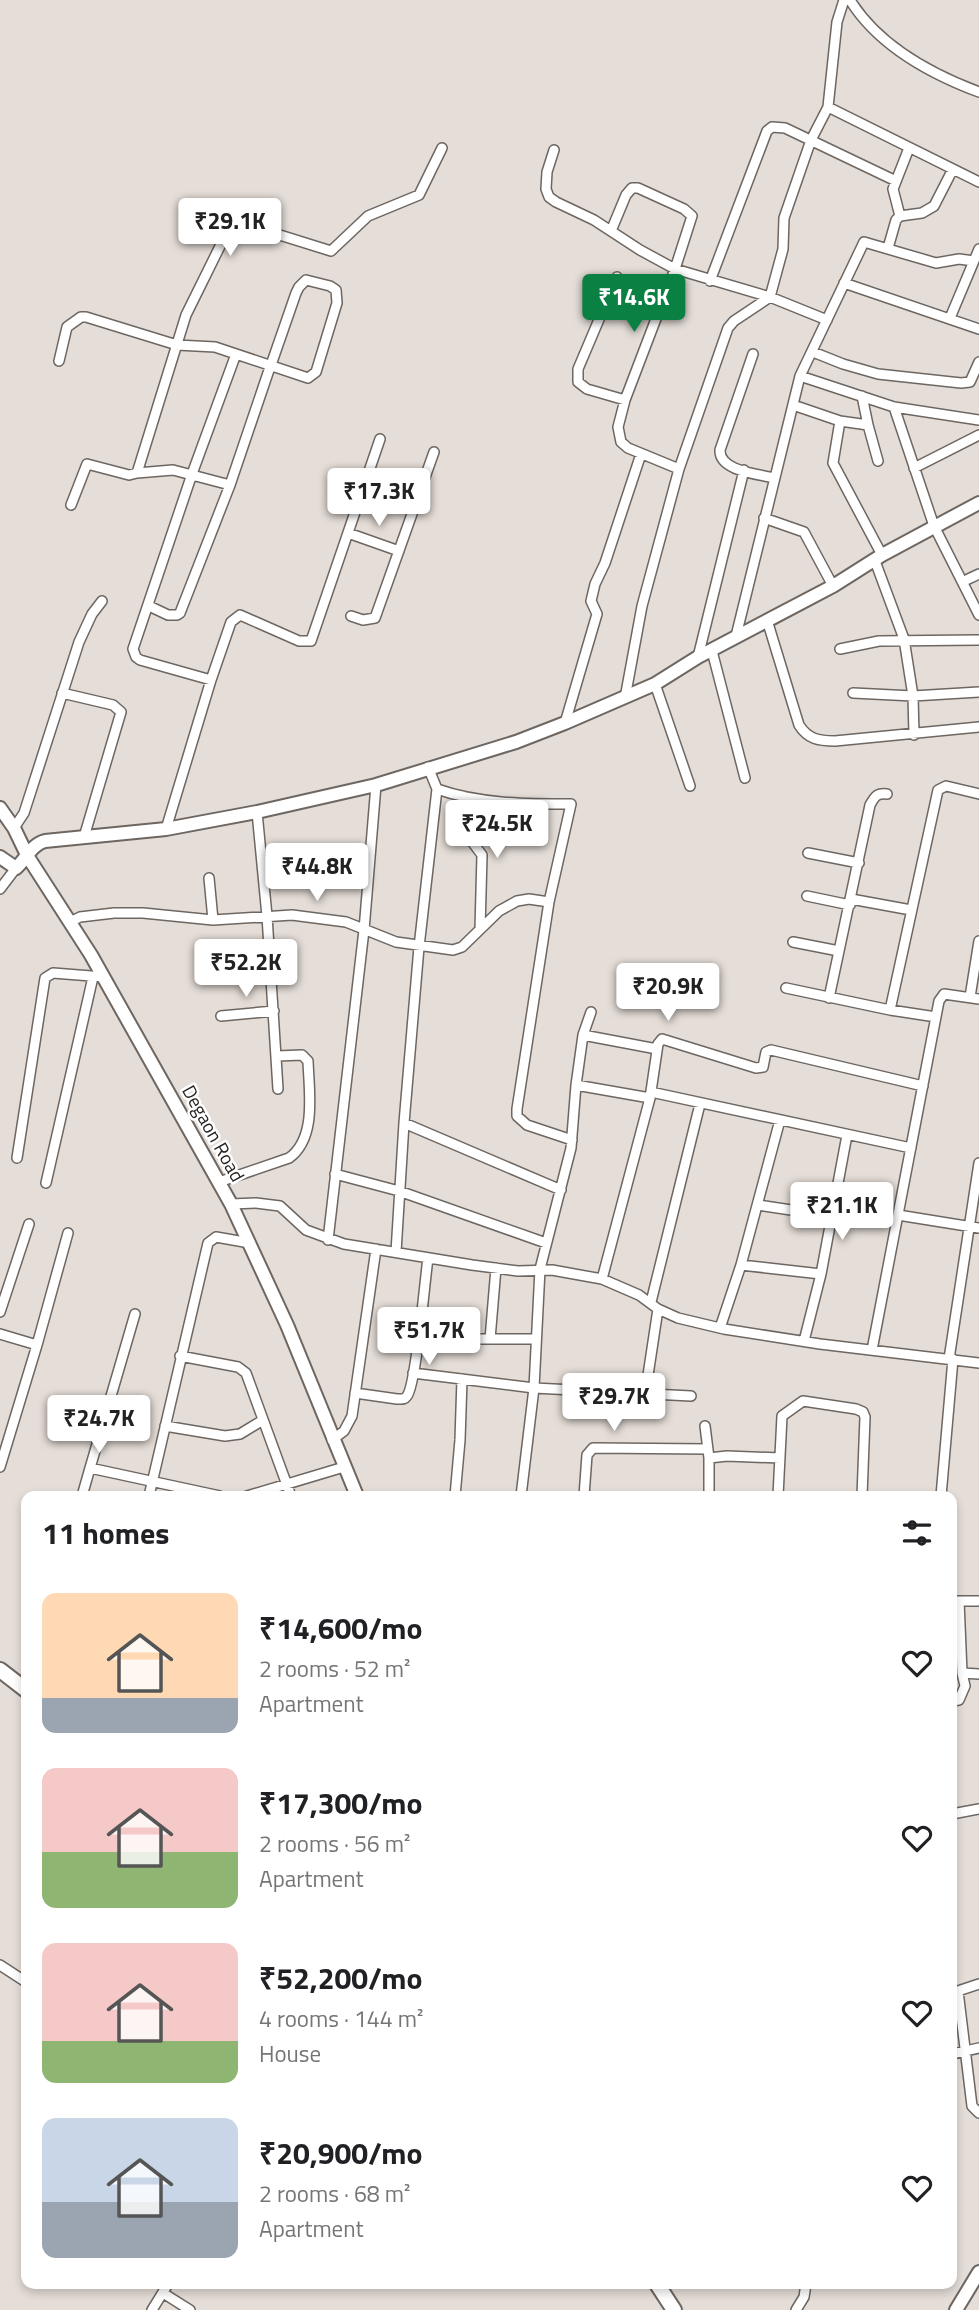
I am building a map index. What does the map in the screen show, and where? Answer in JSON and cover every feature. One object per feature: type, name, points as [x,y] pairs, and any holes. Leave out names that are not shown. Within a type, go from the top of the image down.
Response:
[{"type":"main road","points":[[0,1670],[21,1686]]},
{"type":"main road","points":[[660,2289],[674,2310]]},
{"type":"street","points":[[625,698],[642,606],[679,469],[728,328],[770,297],[783,249],[784,218],[811,140],[828,107],[837,22],[844,0]]},
{"type":"street","points":[[850,0],[865,19],[897,49],[947,80],[979,92]]},
{"type":"street","points":[[828,107],[979,182]]},
{"type":"street","points":[[710,281],[767,131],[772,127],[811,140],[896,181]]},
{"type":"street","points":[[137,473],[186,316],[232,224],[238,222],[331,251],[342,244],[368,216],[419,195],[442,148]]},
{"type":"street","points":[[900,216],[894,195],[896,181],[909,148]]},
{"type":"street","points":[[554,150],[545,189],[549,197],[675,269],[770,297],[827,320]]},
{"type":"street","points":[[888,248],[896,220],[900,216],[922,213],[934,206],[953,169]]},
{"type":"street","points":[[611,231],[626,195],[632,188],[638,188],[689,211],[692,216],[675,269],[625,400],[618,427],[618,436],[628,449],[679,469]]},
{"type":"street","points":[[736,636],[800,376],[864,242],[936,264],[977,256]]},
{"type":"street","points":[[950,318],[977,256]]},
{"type":"street","points":[[617,276],[577,376],[578,382],[587,389],[625,400]]},
{"type":"street","points":[[59,360],[64,333],[81,317],[92,318],[177,345],[215,347],[271,365],[302,376],[312,376],[337,303],[336,290],[306,280],[302,282],[271,365],[202,562],[180,612],[177,615],[168,615],[149,606]]},
{"type":"street","points":[[844,284],[979,329]]},
{"type":"street","points":[[813,352],[878,374],[961,383],[970,382],[979,362]]},
{"type":"street","points":[[211,680],[136,657],[133,649],[236,354]]},
{"type":"street","points":[[753,354],[719,457],[723,463],[774,478]]},
{"type":"street","points":[[800,376],[894,407],[979,420]]},
{"type":"street","points":[[862,396],[878,461]]},
{"type":"street","points":[[793,405],[840,421],[868,425]]},
{"type":"street","points":[[894,407],[934,526],[979,615]]},
{"type":"street","points":[[840,421],[833,463],[879,558],[904,639],[913,696],[914,735]]},
{"type":"street","points":[[914,468],[979,435]]},
{"type":"street","points":[[166,829],[231,622],[235,616],[240,615],[299,642],[311,641],[380,439]]},
{"type":"street","points":[[351,616],[363,620],[375,618],[434,452]]},
{"type":"street","points":[[565,723],[597,614],[591,601],[595,583],[605,563],[640,454]]},
{"type":"street","points":[[71,505],[87,464],[129,475],[173,470],[230,485]]},
{"type":"street","points":[[698,657],[744,470]]},
{"type":"street","points":[[0,889],[39,842],[166,829],[257,813],[376,785],[516,742],[565,723],[655,684],[698,657],[833,586],[934,526],[979,503]]},
{"type":"street","points":[[764,518],[804,532],[833,586]]},
{"type":"street","points":[[348,533],[399,551]]},
{"type":"street","points":[[964,581],[979,574]]},
{"type":"street","points":[[14,828],[24,813],[85,627],[102,601]]},
{"type":"street","points":[[767,620],[799,725],[806,735],[824,741],[914,735],[979,727]]},
{"type":"street","points":[[840,649],[904,639],[979,640]]},
{"type":"street","points":[[712,651],[745,778]]},
{"type":"street","points":[[655,684],[690,786]]},
{"type":"street","points":[[852,693],[913,696],[979,692]]},
{"type":"street","points":[[62,693],[113,705],[121,712],[84,837]]},
{"type":"street","points":[[396,1252],[419,947],[437,789],[428,767]]},
{"type":"street","points":[[328,1240],[364,930],[376,785]]},
{"type":"street","points":[[890,1010],[938,790],[946,786],[979,794]]},
{"type":"street","points":[[437,789],[463,796],[528,804],[571,804],[549,902],[517,1116],[527,1125],[572,1140]]},
{"type":"street","points":[[829,998],[870,805],[875,796],[880,793],[887,794]]},
{"type":"street","points":[[463,796],[467,835],[482,855],[480,929]]},
{"type":"street","name":"Degaon Road","points":[[0,808],[232,1204],[287,1325],[355,1491]]},
{"type":"street","points":[[257,813],[267,916],[278,1088]]},
{"type":"street","points":[[807,853],[859,863]]},
{"type":"street","points":[[0,857],[16,868]]},
{"type":"street","points":[[209,878],[213,920]]},
{"type":"street","points":[[807,896],[911,910]]},
{"type":"street","points":[[69,922],[80,916],[114,913],[144,913],[213,920],[267,916],[316,917],[346,922],[396,942],[453,950],[462,947],[499,911],[517,901],[529,899],[549,902]]},
{"type":"street","points":[[872,1350],[939,1001],[944,994],[974,998],[979,941]]},
{"type":"street","points":[[793,942],[839,951]]},
{"type":"street","points":[[17,1158],[45,978],[53,973],[98,977],[46,1183]]},
{"type":"street","points":[[786,988],[936,1017]]},
{"type":"street","points":[[221,1016],[274,1012]]},
{"type":"street","points":[[522,1491],[534,1388],[540,1269],[572,1140],[583,1035],[591,1012]]},
{"type":"street","points":[[583,1035],[657,1049]]},
{"type":"street","points":[[602,1279],[650,1095],[659,1041],[665,1038],[761,1068],[766,1052],[771,1050],[923,1086]]},
{"type":"street","points":[[219,1182],[289,1158],[297,1153],[304,1140],[310,1109],[308,1061],[302,1055],[277,1056]]},
{"type":"street","points":[[576,1085],[699,1104],[911,1148]]},
{"type":"street","points":[[645,1395],[654,1306],[699,1104]]},
{"type":"street","points":[[720,1328],[741,1265],[780,1121]]},
{"type":"street","points":[[404,1123],[561,1190]]},
{"type":"street","points":[[804,1341],[821,1274],[847,1135]]},
{"type":"street","points":[[942,1491],[951,1359],[974,1227],[979,1163]]},
{"type":"street","points":[[335,1174],[399,1191],[547,1243]]},
{"type":"street","points":[[232,1204],[270,1203],[280,1206],[306,1230],[328,1240],[376,1250],[519,1271],[540,1269],[577,1273],[602,1279],[678,1318],[720,1328],[979,1363]]},
{"type":"street","points":[[758,1205],[831,1216]]},
{"type":"street","points":[[898,1215],[974,1227]]},
{"type":"street","points":[[0,1312],[29,1224]]},
{"type":"street","points":[[0,1467],[68,1233]]},
{"type":"street","points":[[150,1491],[208,1243],[216,1237],[250,1243]]},
{"type":"street","points":[[332,1440],[349,1424],[376,1250]]},
{"type":"street","points":[[355,1394],[404,1399],[408,1395],[428,1258]]},
{"type":"street","points":[[741,1265],[821,1274]]},
{"type":"street","points":[[490,1339],[496,1268]]},
{"type":"street","points":[[83,1491],[135,1314]]},
{"type":"street","points":[[0,1334],[37,1345]]},
{"type":"street","points":[[417,1339],[536,1339]]},
{"type":"street","points":[[180,1356],[242,1369],[289,1491]]},
{"type":"street","points":[[413,1373],[534,1388],[691,1396]]},
{"type":"street","points":[[455,1491],[462,1380]]},
{"type":"street","points":[[778,1491],[782,1416],[803,1401],[863,1412],[862,1491]]},
{"type":"street","points":[[165,1426],[225,1436],[240,1434],[263,1420]]},
{"type":"street","points":[[705,1426],[709,1453],[709,1491]]},
{"type":"street","points":[[584,1491],[587,1455],[593,1448],[780,1458]]},
{"type":"street","points":[[262,1491],[344,1467]]},
{"type":"street","points":[[90,1468],[193,1491]]},
{"type":"street","points":[[957,1601],[979,1601]]},
{"type":"street","points":[[957,1613],[965,1686],[957,1700]]},
{"type":"street","points":[[962,1673],[979,1674]]},
{"type":"street","points":[[957,1813],[979,1809]]},
{"type":"street","points":[[0,1965],[21,1979]]},
{"type":"street","points":[[957,1991],[979,1984]]},
{"type":"street","points":[[957,2003],[972,2106],[979,2113]]},
{"type":"street","points":[[957,2053],[979,2048]]},
{"type":"street","points":[[956,2310],[979,2272]]},
{"type":"street","points":[[152,2310],[165,2289]]},
{"type":"street","points":[[796,2310],[805,2289]]},
{"type":"street","points":[[163,2293],[190,2310]]}]
